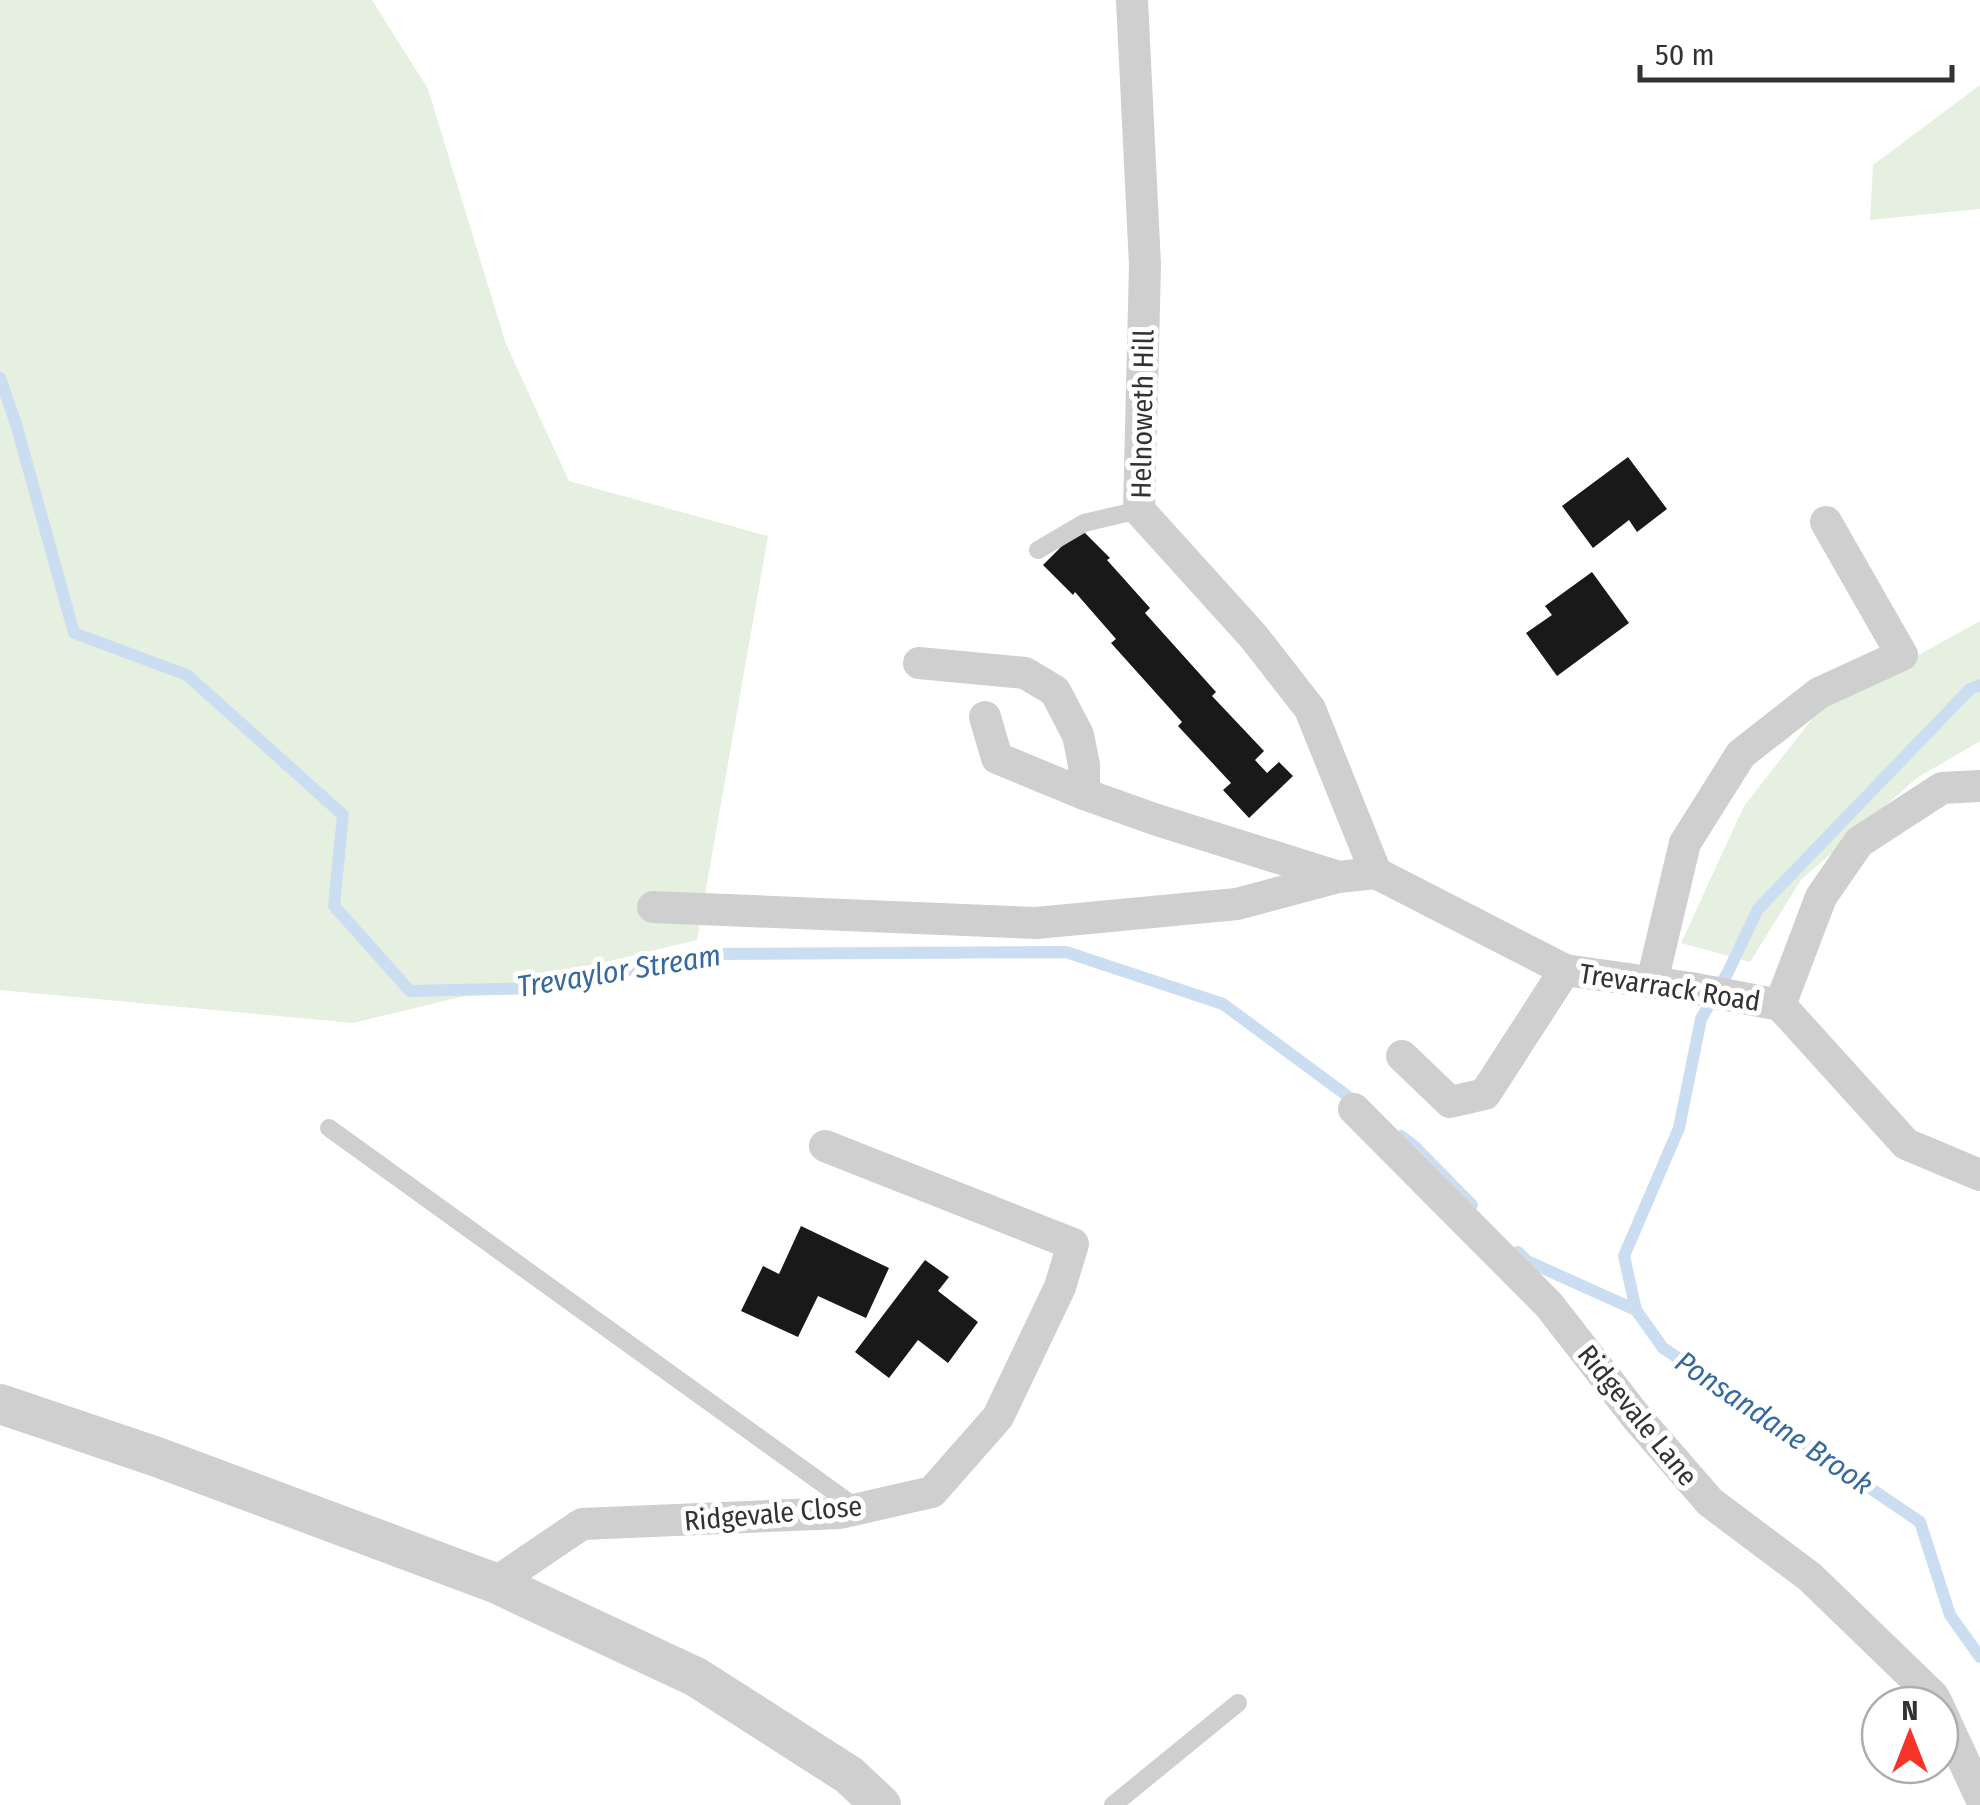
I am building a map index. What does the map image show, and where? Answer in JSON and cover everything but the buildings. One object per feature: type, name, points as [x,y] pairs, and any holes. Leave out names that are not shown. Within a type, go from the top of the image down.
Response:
[{"type":"street","name":"Helnoweth Hill","points":[[1132,0],[1145,265],[1139,510],[1253,636],[1310,710],[1376,873]]},
{"type":"street","points":[[1652,982],[1686,843],[1742,754],[1819,693],[1902,655],[1826,522]]},
{"type":"street","points":[[920,663],[1025,672],[1055,691],[1078,735],[1084,764],[1084,794]]},
{"type":"street","points":[[985,717],[998,758],[1154,819],[1338,877]]},
{"type":"street","points":[[1770,1002],[1821,897],[1859,842],[1942,788],[1980,786]]},
{"type":"street","points":[[652,907],[1036,923],[1236,904],[1338,877],[1376,873]]},
{"type":"street","name":"Trevarrack Road","points":[[1376,873],[1565,970],[1770,1002],[1906,1144],[1980,1174]]},
{"type":"street","points":[[1402,1056],[1450,1102],[1486,1094],[1565,970]]},
{"type":"street","name":"Ridgevale Lane","points":[[1354,1108],[1549,1305],[1636,1418],[1710,1502],[1810,1577],[1923,1685]]},
{"type":"street","name":"Ridgevale Close","points":[[495,1583],[582,1524],[840,1513],[932,1492],[998,1417],[1060,1287],[1073,1244],[825,1146]]},
{"type":"street","points":[[0,1404],[156,1457],[495,1583],[696,1677],[849,1775],[881,1805]]},
{"type":"street","name":"Ridgevale Lane","points":[[1960,1753],[1980,1796]]},
{"type":"lane","points":[[1038,550],[1084,523],[1139,510]]},
{"type":"lane","points":[[329,1128],[858,1509]]},
{"type":"lane","points":[[1113,1805],[1238,1703]]},
{"type":"green space","points":[[0,0],[372,0],[428,89],[506,344],[569,481],[768,536],[697,940],[353,1023],[0,990]]},
{"type":"green space","points":[[1980,85],[1980,209],[1870,220],[1873,165]]},
{"type":"green space","points":[[1980,621],[1980,741],[1917,778],[1801,880],[1750,962],[1681,943],[1744,806],[1820,709]]},
{"type":"waterway","name":"Trevaylor Stream","points":[[0,378],[74,633],[187,675],[343,815],[334,906],[410,991],[546,988],[703,954],[1066,952],[1223,1004],[1357,1103]]},
{"type":"waterway","name":"Ponsandane Brook","points":[[1980,685],[1970,689],[1758,909],[1701,1019],[1679,1128],[1624,1256],[1636,1310],[1663,1348],[1920,1522],[1950,1615],[1980,1657]]},
{"type":"waterway","name":"Trevaylor Stream","points":[[1401,1136],[1472,1205]]},
{"type":"waterway","name":"Trevaylor Stream","points":[[1518,1252],[1527,1261],[1636,1310]]}]
